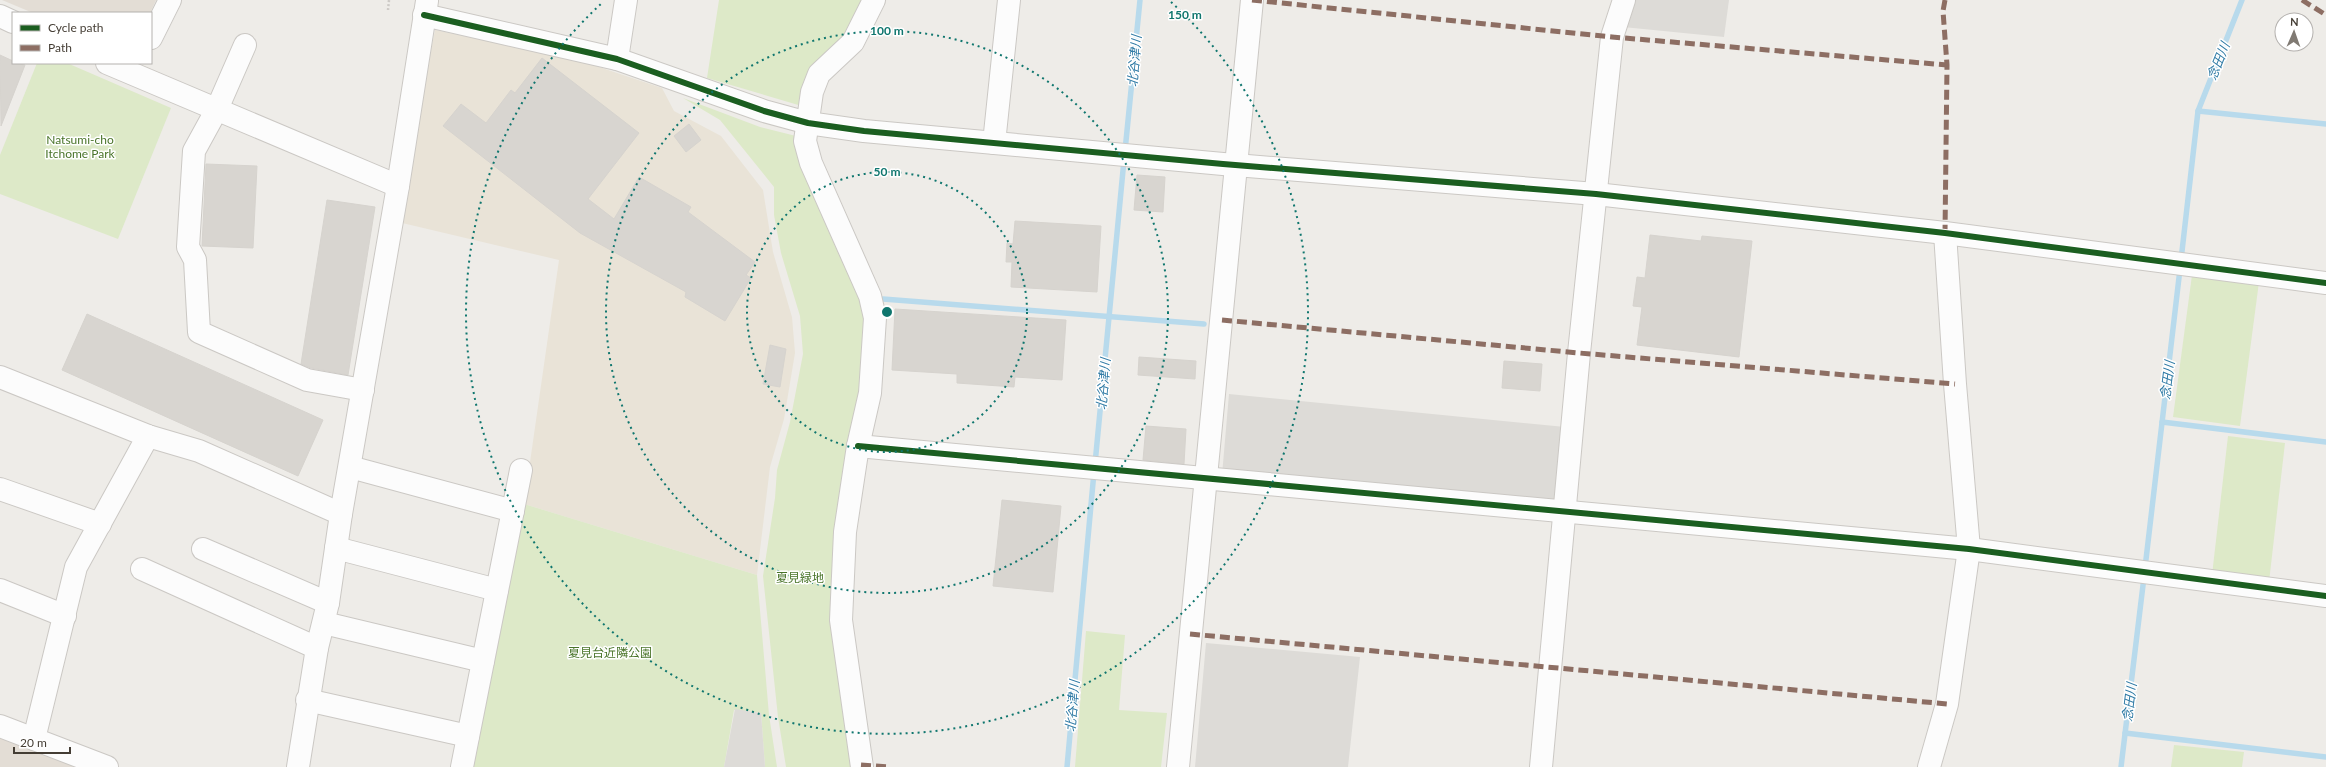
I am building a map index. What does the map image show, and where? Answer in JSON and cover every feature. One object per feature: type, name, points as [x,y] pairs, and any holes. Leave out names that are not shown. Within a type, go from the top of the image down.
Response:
[{"type":"street","points":[[152,36],[170,0]]},
{"type":"street","points":[[617,59],[626,0]]},
{"type":"street","points":[[862,767],[841,620],[845,532],[858,446],[870,393],[875,318],[870,296],[811,163],[805,141],[812,92],[819,74],[853,42],[874,0]]},
{"type":"street","points":[[994,143],[1009,0]]},
{"type":"street","points":[[1178,767],[1252,0]]},
{"type":"street","points":[[1541,767],[1612,37],[1624,0]]},
{"type":"street","points":[[298,767],[308,700],[317,648],[326,613],[398,186],[426,7],[617,59],[720,97],[808,123],[994,143],[1236,165],[1596,194],[1946,232],[2326,283]]},
{"type":"street","points":[[0,16],[12,22]]},
{"type":"street","points":[[245,45],[216,110],[194,151],[188,247],[196,260],[199,332],[307,380],[363,390]]},
{"type":"street","points":[[112,64],[135,69],[216,110],[398,186]]},
{"type":"street","points":[[1929,767],[1947,704],[1969,549],[1955,384],[1946,232]]},
{"type":"street","points":[[0,377],[148,436],[199,450],[342,514]]},
{"type":"street","points":[[34,739],[76,567],[148,436]]},
{"type":"street","points":[[858,446],[1565,510],[1969,549],[2326,596]]},
{"type":"street","points":[[350,467],[513,511]]},
{"type":"street","points":[[462,767],[522,470]]},
{"type":"street","points":[[0,489],[100,524]]},
{"type":"street","points":[[336,548],[497,590]]},
{"type":"street","points":[[203,549],[326,613],[483,661]]},
{"type":"street","points":[[142,569],[317,648]]},
{"type":"street","points":[[0,590],[65,616]]},
{"type":"street","points":[[308,700],[468,736]]},
{"type":"street","points":[[0,726],[107,767]]},
{"type":"path","points":[[388,10],[389,0]]},
{"type":"shaded area","points":[[2,0],[156,0],[150,12],[31,12]]},
{"type":"shaded area","points":[[1632,0],[1729,0],[1724,37],[1623,27]]},
{"type":"shaded area","points":[[435,30],[578,60],[662,88],[674,111],[721,136],[763,190],[773,252],[792,317],[795,353],[784,419],[770,467],[757,575],[524,504],[559,260],[398,222]]},
{"type":"shaded area","points":[[1229,394],[1565,427],[1557,505],[1222,475]]},
{"type":"shaded area","points":[[1206,643],[1360,657],[1348,767],[1195,767]]},
{"type":"shaded area","points":[[735,709],[761,713],[765,767],[724,767]]},
{"type":"shaded area","points":[[0,732],[91,767],[0,767]]},
{"type":"green space","points":[[719,0],[867,0],[805,107],[707,78]]},
{"type":"green space","name":"Natsumi-cho Itchome Park","points":[[37,64],[69,64],[171,108],[118,239],[0,194],[0,155]]},
{"type":"green space","name":"夏見緑地","points":[[683,98],[760,127],[800,137],[863,299],[869,341],[839,532],[856,767],[786,767],[778,717],[763,576],[775,498],[777,470],[790,422],[803,354],[800,316],[781,253],[774,215],[774,187],[720,120]]},
{"type":"green space","points":[[2192,275],[2259,282],[2240,426],[2173,417]]},
{"type":"green space","points":[[2228,436],[2285,443],[2269,582],[2212,575]]},
{"type":"green space","name":"夏見台近隣公園","points":[[524,504],[757,575],[769,715],[777,767],[765,767],[761,713],[734,710],[724,767],[466,767]]},
{"type":"green space","points":[[1086,631],[1125,635],[1119,710],[1167,713],[1161,767],[1075,767]]},
{"type":"green space","points":[[2174,745],[2244,752],[2242,767],[2171,767]]},
{"type":"building","points":[[0,55],[12,61],[12,64],[25,65],[1,126]]},
{"type":"building","points":[[542,58],[639,133],[588,199],[614,219],[639,177],[691,207],[688,212],[755,262],[746,275],[751,278],[725,321],[685,297],[686,292],[580,233],[443,126],[461,104],[486,123],[511,90],[515,93]]},
{"type":"building","points":[[689,124],[701,140],[686,152],[674,136]]},
{"type":"building","points":[[206,164],[257,166],[253,248],[202,246]]},
{"type":"building","points":[[1137,175],[1165,177],[1163,212],[1134,210]]},
{"type":"building","points":[[327,200],[375,207],[348,375],[311,368],[301,364]]},
{"type":"building","points":[[1015,221],[1101,226],[1097,292],[1011,287],[1012,262],[1006,262],[1007,243],[1013,244]]},
{"type":"building","points":[[1650,235],[1701,241],[1702,236],[1752,241],[1739,357],[1637,345],[1642,307],[1633,306],[1637,277],[1645,278]]},
{"type":"building","points":[[895,309],[1066,320],[1062,380],[1015,377],[1014,387],[957,383],[957,374],[892,370]]},
{"type":"building","points":[[87,314],[323,420],[298,476],[62,370]]},
{"type":"building","points":[[770,345],[786,349],[780,387],[763,384]]},
{"type":"building","points":[[1139,357],[1196,361],[1195,379],[1138,375]]},
{"type":"building","points":[[1504,361],[1542,364],[1540,391],[1502,388]]},
{"type":"building","points":[[1146,426],[1186,429],[1184,464],[1143,460]]},
{"type":"building","points":[[1002,500],[1061,506],[1053,592],[993,586]]},
{"type":"waterway","name":"北谷津川","points":[[1125,151],[1140,0]]},
{"type":"waterway","name":"念田川","points":[[2181,260],[2198,111],[2242,0]]},
{"type":"waterway","points":[[2198,111],[2326,124]]},
{"type":"waterway","name":"北谷津川","points":[[1095,464],[1124,160]]},
{"type":"waterway","name":"念田川","points":[[2145,568],[2180,269]]},
{"type":"waterway","points":[[883,299],[1204,324]]},
{"type":"waterway","points":[[2162,422],[2326,442]]},
{"type":"waterway","name":"北谷津川","points":[[1067,767],[1094,472]]},
{"type":"waterway","name":"念田川","points":[[2121,767],[2144,577]]},
{"type":"waterway","points":[[2125,733],[2326,757]]},
{"type":"marked path","points":[[1252,0],[1612,37],[1947,65]]},
{"type":"marked path","points":[[1945,0],[1943,11],[1947,65],[1945,233]]},
{"type":"marked path","points":[[2302,0],[2326,15]]},
{"type":"marked path","points":[[1222,320],[1579,353],[1955,384]]},
{"type":"marked path","points":[[1190,634],[1947,704]]},
{"type":"marked path","points":[[861,765],[889,767]]},
{"type":"cycle path","points":[[424,15],[617,59],[764,111],[808,123],[864,131],[1223,164],[1596,194],[1945,233],[2326,283]]},
{"type":"cycle path","points":[[858,446],[1969,549],[2326,596]]}]
